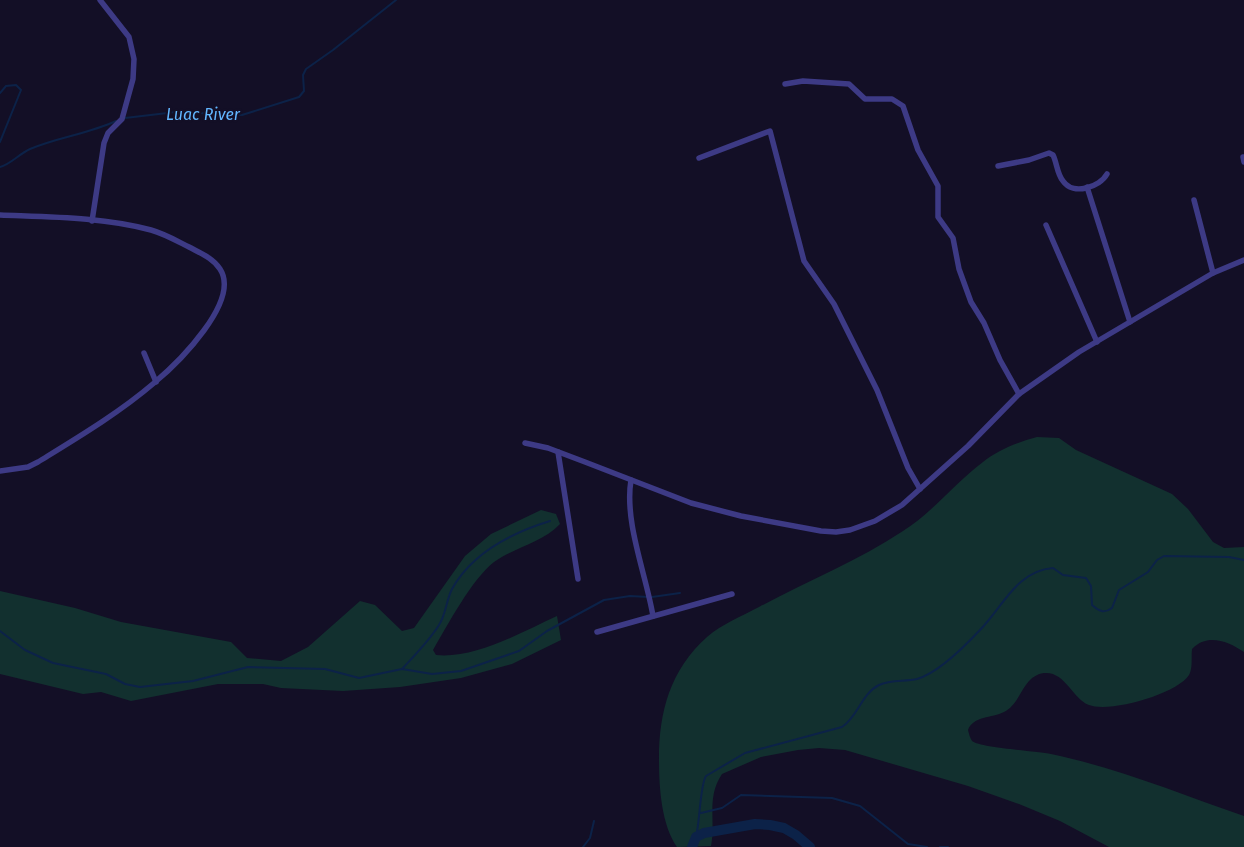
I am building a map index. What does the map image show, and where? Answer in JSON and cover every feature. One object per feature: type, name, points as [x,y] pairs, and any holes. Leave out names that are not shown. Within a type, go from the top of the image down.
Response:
[{"type":"street","points":[[92,221],[104,142],[108,133],[122,118],[133,70],[129,37],[100,0]]},
{"type":"street","points":[[785,84],[803,81],[849,84],[865,99],[892,99],[903,106],[918,150],[938,186],[938,217],[953,238],[959,268],[971,302],[984,323],[994,349],[1019,394]]},
{"type":"street","points":[[699,158],[770,131],[804,261],[834,304],[877,390],[908,468],[920,489]]},
{"type":"street","points":[[998,166],[1029,160],[1049,153],[1053,155],[1064,184],[1088,187],[1099,184],[1107,174]]},
{"type":"street","points":[[1243,157],[1244,162]]},
{"type":"street","points":[[1088,187],[1130,322]]},
{"type":"street","points":[[1194,200],[1212,273]]},
{"type":"street","points":[[0,215],[92,221],[150,230],[163,234],[206,256],[220,269],[224,278],[224,296],[215,314],[188,349],[156,382],[38,462],[28,467],[0,471]]},
{"type":"street","points":[[1046,225],[1097,342]]},
{"type":"street","points":[[525,443],[558,452],[680,500],[717,510],[836,532],[860,527],[883,517],[902,505],[968,446],[1019,394],[1097,342],[1212,273],[1244,260]]},
{"type":"street","points":[[144,352],[156,382]]},
{"type":"street","points":[[558,452],[578,579]]},
{"type":"street","points":[[631,480],[630,502],[635,534],[653,616]]},
{"type":"street","points":[[597,632],[732,594]]},
{"type":"green space","points":[[1037,437],[1059,438],[1076,450],[1172,494],[1188,509],[1213,542],[1224,548],[1244,547],[1244,652],[1218,640],[1204,641],[1192,649],[1190,672],[1182,682],[1158,695],[1127,704],[1112,706],[1099,707],[1089,705],[1083,702],[1058,676],[1044,673],[1037,675],[1026,684],[1010,708],[970,725],[968,730],[971,740],[986,746],[1051,754],[1100,766],[1244,816],[1244,847],[1109,847],[1060,821],[968,786],[845,750],[819,748],[761,757],[722,774],[714,792],[711,846],[677,847],[667,827],[660,793],[661,725],[669,693],[684,663],[694,650],[713,632],[726,624],[886,542],[924,515],[973,470],[989,458],[1008,447]]},
{"type":"green space","points":[[541,510],[556,514],[560,524],[545,536],[494,562],[477,580],[461,603],[433,650],[436,655],[451,655],[482,649],[557,616],[561,640],[512,664],[461,678],[400,687],[343,691],[281,688],[263,684],[218,684],[131,701],[101,692],[83,694],[0,674],[0,591],[75,608],[121,622],[231,642],[247,658],[281,661],[308,647],[360,601],[375,605],[402,631],[414,628],[465,556],[491,534]]},
{"type":"waterway","name":"Luac River","points":[[125,118],[176,112],[242,115],[299,97],[304,91],[303,75],[306,69],[396,0]]},
{"type":"waterway","name":"Luac River","points":[[0,93],[6,86],[16,85],[21,90],[0,142]]},
{"type":"waterway","name":"Luac River","points":[[0,167],[8,164],[30,149],[116,121]]},
{"type":"waterway","points":[[402,669],[439,625],[452,589],[470,565],[507,538],[550,521]]},
{"type":"waterway","points":[[696,837],[702,787],[706,776],[745,753],[842,727],[852,717],[868,694],[879,685],[888,682],[917,679],[934,671],[967,644],[1011,592],[1029,576],[1053,568],[1063,575],[1086,578],[1091,586],[1092,605],[1104,611],[1112,608],[1119,590],[1148,572],[1157,560],[1164,556],[1229,557],[1244,560]]},
{"type":"waterway","points":[[652,597],[680,593]]},
{"type":"waterway","points":[[0,631],[25,650],[53,663],[106,674],[125,684],[140,687],[193,681],[248,667],[325,669],[359,678],[402,669],[432,674],[461,671],[519,651],[547,631],[604,600],[630,596],[648,597]]},
{"type":"waterway","points":[[701,813],[722,808],[741,795],[832,798],[860,806],[908,844],[927,847]]},
{"type":"waterway","points":[[583,847],[590,838],[594,821]]},
{"type":"waterway","points":[[692,847],[696,837],[704,833],[755,824],[784,828],[810,847]]},
{"type":"waterway","points":[[940,847],[948,847]]}]
